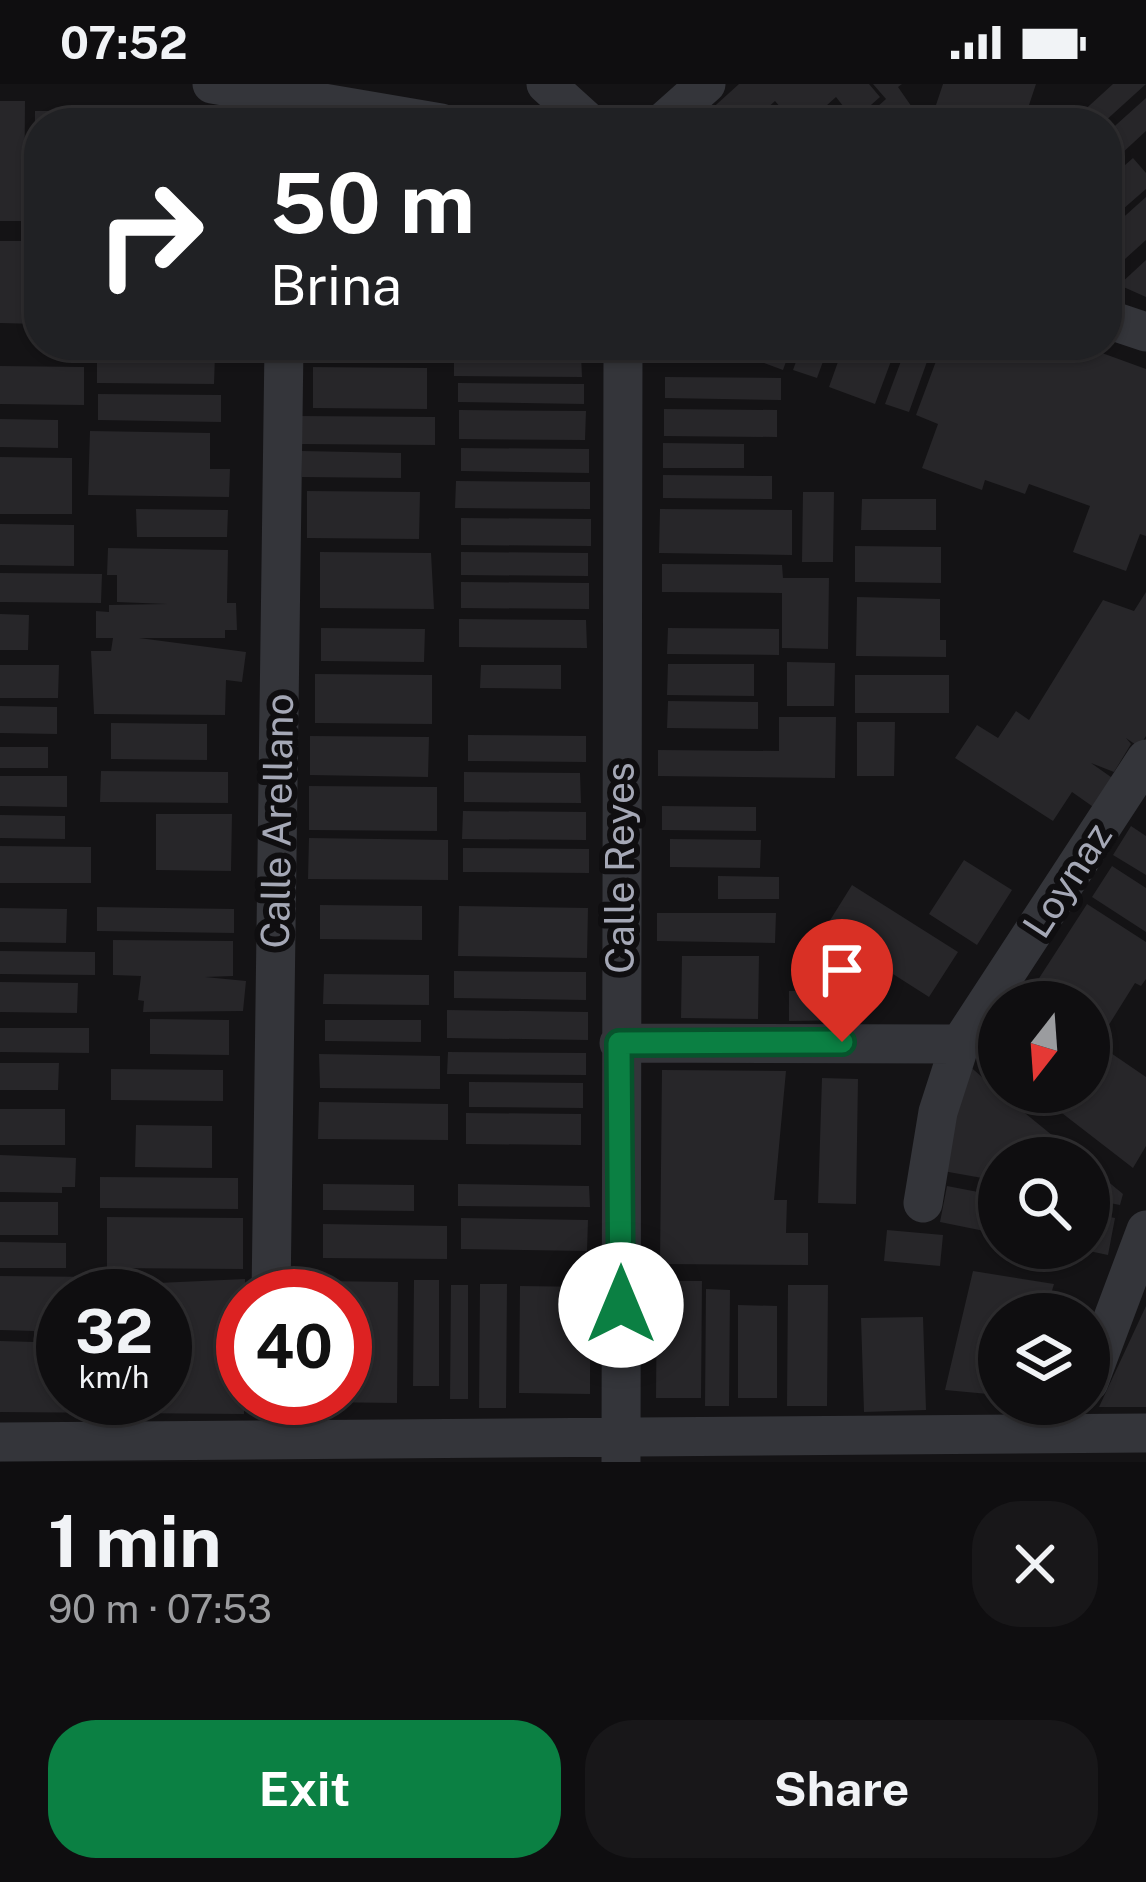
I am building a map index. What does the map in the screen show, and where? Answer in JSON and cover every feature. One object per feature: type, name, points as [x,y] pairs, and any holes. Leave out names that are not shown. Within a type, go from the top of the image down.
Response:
[{"type":"street","points":[[212,84],[284,108]]},
{"type":"street","points":[[546,84],[572,108]]},
{"type":"street","points":[[679,108],[706,84]]},
{"type":"street","name":"Calle Arellano","points":[[271,1269],[284,360]]},
{"type":"street","name":"Calle Reyes","points":[[621,1449],[623,360]]},
{"type":"street","name":"Loynaz","points":[[923,1203],[938,1112],[960,1044],[1146,759]]},
{"type":"street","points":[[619,1043],[960,1044]]},
{"type":"street","points":[[1110,1326],[1146,1230]]},
{"type":"street","points":[[0,1442],[271,1432],[621,1449],[1146,1432]]},
{"type":"building","points":[[739,84],[869,84],[880,97],[868,108],[845,108],[836,97],[824,108],[781,108],[775,101],[767,108],[713,108]]},
{"type":"building","points":[[873,84],[902,84],[898,87],[913,108],[876,108],[886,99]]},
{"type":"building","points":[[943,84],[1036,84],[1028,108],[936,105]]},
{"type":"building","points":[[1113,84],[1146,84],[1120,108],[1087,108]]},
{"type":"building","points":[[1146,98],[1146,131],[1122,153],[1122,120]]},
{"type":"building","points":[[0,101],[25,101],[24,221],[0,221]]},
{"type":"building","points":[[1133,158],[1146,173],[1146,189],[1122,210],[1122,168]]},
{"type":"building","points":[[1146,197],[1146,240],[1122,262],[1122,219]]},
{"type":"building","points":[[0,241],[24,241],[24,324],[0,323]]},
{"type":"building","points":[[1146,260],[1146,297],[1122,282]]},
{"type":"building","points":[[97,360],[215,360],[214,384],[97,383]]},
{"type":"building","points":[[454,360],[581,360],[582,377],[454,376]]},
{"type":"building","points":[[756,360],[787,360],[783,370]]},
{"type":"building","points":[[797,360],[824,360],[817,378],[793,370]]},
{"type":"building","points":[[839,360],[891,360],[875,404],[829,387]]},
{"type":"building","points":[[901,360],[928,360],[909,412],[885,404]]},
{"type":"building","points":[[936,360],[1121,360],[1146,369],[1146,536],[1140,534],[1126,571],[1073,552],[1090,506],[1029,484],[1025,494],[985,480],[982,490],[922,468],[938,424],[916,415]]},
{"type":"building","points":[[0,366],[84,367],[84,405],[0,404]]},
{"type":"building","points":[[313,367],[427,368],[427,409],[313,408]]},
{"type":"building","points":[[665,377],[781,378],[781,400],[665,398]]},
{"type":"building","points":[[458,383],[584,384],[584,404],[458,402]]},
{"type":"building","points":[[98,394],[221,395],[221,422],[98,420]]},
{"type":"building","points":[[664,409],[777,410],[777,437],[664,436]]},
{"type":"building","points":[[459,410],[586,411],[585,440],[459,439]]},
{"type":"building","points":[[299,416],[435,417],[435,445],[299,444]]},
{"type":"building","points":[[0,419],[58,420],[58,448],[0,447]]},
{"type":"building","points":[[90,431],[210,433],[210,469],[230,469],[229,497],[88,495]]},
{"type":"building","points":[[663,443],[744,444],[744,468],[663,468]]},
{"type":"building","points":[[461,448],[589,449],[589,473],[461,471]]},
{"type":"building","points":[[302,451],[401,453],[401,478],[302,477]]},
{"type":"building","points":[[0,457],[72,458],[72,514],[0,514]]},
{"type":"building","points":[[663,475],[772,476],[772,499],[663,498]]},
{"type":"building","points":[[456,481],[590,482],[590,509],[455,508]]},
{"type":"building","points":[[307,491],[420,492],[419,539],[307,538]]},
{"type":"building","points":[[803,492],[834,492],[833,562],[802,562]]},
{"type":"building","points":[[862,499],[936,499],[936,530],[861,530]]},
{"type":"building","points":[[136,509],[228,510],[227,537],[137,537]]},
{"type":"building","points":[[660,509],[792,510],[792,555],[659,553]]},
{"type":"building","points":[[461,518],[591,519],[591,546],[461,545]]},
{"type":"building","points":[[0,524],[74,525],[74,566],[0,565]]},
{"type":"building","points":[[855,546],[941,547],[941,583],[855,582]]},
{"type":"building","points":[[108,548],[228,550],[227,603],[236,603],[237,630],[225,630],[225,638],[139,638],[246,652],[242,682],[226,680],[225,715],[94,714],[91,651],[111,651],[113,638],[96,638],[96,611],[109,612],[109,605],[167,604],[117,602],[117,575],[107,575]]},
{"type":"building","points":[[320,552],[431,553],[434,609],[320,608]]},
{"type":"building","points":[[461,552],[588,553],[588,576],[461,575]]},
{"type":"building","points":[[662,564],[782,565],[783,578],[829,578],[828,649],[782,648],[782,593],[662,592]]},
{"type":"building","points":[[0,573],[102,574],[101,603],[0,602]]},
{"type":"building","points":[[461,582],[589,583],[589,609],[461,608]]},
{"type":"building","points":[[1146,592],[1146,736],[1139,747],[1126,738],[1131,744],[1114,772],[1091,763],[1128,789],[1109,818],[1072,792],[1053,821],[955,758],[977,725],[998,738],[1016,711],[1029,720],[1103,600],[1134,611]]},
{"type":"building","points":[[857,597],[940,599],[940,640],[946,640],[946,657],[856,656]]},
{"type":"building","points":[[0,614],[29,615],[28,650],[0,650]]},
{"type":"building","points":[[459,619],[586,620],[587,648],[459,647]]},
{"type":"building","points":[[321,628],[425,629],[424,662],[321,661]]},
{"type":"building","points":[[668,628],[779,629],[779,655],[667,654]]},
{"type":"building","points":[[787,662],[835,663],[834,706],[787,706]]},
{"type":"building","points":[[668,664],[754,664],[754,696],[667,695]]},
{"type":"building","points":[[0,665],[59,665],[58,698],[0,698]]},
{"type":"building","points":[[481,665],[561,665],[561,689],[480,688]]},
{"type":"building","points":[[315,674],[432,675],[432,724],[315,723]]},
{"type":"building","points":[[855,675],[949,675],[949,713],[855,713]]},
{"type":"building","points":[[668,701],[758,702],[758,729],[667,728]]},
{"type":"building","points":[[0,706],[57,707],[57,734],[0,733]]},
{"type":"building","points":[[779,717],[836,717],[835,778],[658,776],[658,750],[779,751]]},
{"type":"building","points":[[857,722],[895,722],[894,776],[857,776]]},
{"type":"building","points":[[111,723],[207,724],[207,760],[111,759]]},
{"type":"building","points":[[468,735],[586,736],[586,762],[468,761]]},
{"type":"building","points":[[310,736],[429,737],[428,777],[310,775]]},
{"type":"building","points":[[0,747],[48,747],[48,768],[0,768]]},
{"type":"building","points":[[101,771],[228,772],[228,803],[100,802]]},
{"type":"building","points":[[464,772],[580,773],[581,803],[464,802]]},
{"type":"building","points":[[0,776],[67,776],[67,807],[0,806]]},
{"type":"building","points":[[309,786],[437,787],[437,831],[309,830]]},
{"type":"building","points":[[662,806],[756,807],[756,831],[662,830]]},
{"type":"building","points":[[463,811],[586,812],[586,840],[462,839]]},
{"type":"building","points":[[156,814],[232,814],[231,871],[156,870]]},
{"type":"building","points":[[0,815],[65,816],[65,839],[0,838]]},
{"type":"building","points":[[1131,826],[1146,836],[1146,875],[1113,855]]},
{"type":"building","points":[[309,838],[448,840],[448,880],[308,879]]},
{"type":"building","points":[[670,839],[761,840],[760,868],[670,867]]},
{"type":"building","points":[[0,846],[91,847],[91,883],[0,883]]},
{"type":"building","points":[[463,848],[589,849],[589,873],[463,872]]},
{"type":"building","points":[[964,860],[1012,890],[977,945],[929,914]]},
{"type":"building","points":[[1112,866],[1146,888],[1146,932],[1092,897]]},
{"type":"building","points":[[718,876],[779,877],[779,899],[718,899]]},
{"type":"building","points":[[852,885],[958,952],[929,997],[824,930]]},
{"type":"building","points":[[1087,904],[1146,942],[1146,979],[1141,986],[1135,983],[1110,1023],[1110,981],[1037,981]]},
{"type":"building","points":[[320,905],[422,906],[422,940],[320,939]]},
{"type":"building","points":[[459,906],[588,908],[587,958],[458,956]]},
{"type":"building","points":[[97,907],[234,909],[234,933],[97,931]]},
{"type":"building","points":[[0,908],[67,909],[66,943],[0,942]]},
{"type":"building","points":[[657,913],[776,913],[775,943],[657,941]]},
{"type":"building","points":[[113,940],[233,941],[233,976],[205,977],[246,981],[243,1011],[143,1012],[144,1001],[138,1000],[141,976],[113,975]]},
{"type":"building","points":[[0,951],[95,952],[95,975],[0,974]]},
{"type":"building","points":[[682,956],[759,956],[758,1019],[681,1018]]},
{"type":"building","points":[[454,971],[586,972],[586,1000],[454,998]]},
{"type":"building","points":[[324,974],[429,975],[429,1005],[323,1004]]},
{"type":"building","points":[[0,982],[78,983],[77,1013],[0,1012]]},
{"type":"building","points":[[851,990],[851,1020],[789,1021],[789,991]]},
{"type":"building","points":[[447,1010],[588,1012],[588,1040],[447,1038]]},
{"type":"building","points":[[150,1019],[229,1020],[229,1055],[150,1054]]},
{"type":"building","points":[[325,1020],[421,1020],[421,1042],[325,1041]]},
{"type":"building","points":[[0,1028],[89,1028],[89,1053],[0,1052]]},
{"type":"building","points":[[448,1052],[586,1053],[586,1075],[447,1074]]},
{"type":"building","points":[[1110,1052],[1146,1077],[1146,1146],[1133,1168],[1110,1150],[1110,1137],[1093,1137],[1062,1113],[1110,1113]]},
{"type":"building","points":[[319,1054],[440,1056],[440,1089],[320,1088]]},
{"type":"building","points":[[0,1063],[59,1063],[58,1090],[0,1090]]},
{"type":"building","points":[[966,1063],[978,1074],[978,1113],[1025,1113],[1054,1137],[978,1137],[978,1177],[943,1171]]},
{"type":"building","points":[[111,1069],[223,1070],[223,1101],[111,1100]]},
{"type":"building","points":[[662,1070],[786,1071],[774,1200],[787,1200],[786,1233],[808,1233],[808,1265],[660,1264]]},
{"type":"building","points":[[822,1078],[858,1079],[856,1204],[818,1203]]},
{"type":"building","points":[[469,1082],[583,1083],[583,1108],[469,1107]]},
{"type":"building","points":[[319,1102],[448,1104],[448,1140],[318,1139]]},
{"type":"building","points":[[0,1109],[65,1109],[65,1145],[0,1145]]},
{"type":"building","points":[[466,1113],[581,1114],[581,1145],[466,1144]]},
{"type":"building","points":[[136,1125],[212,1126],[212,1168],[135,1167]]},
{"type":"building","points":[[0,1155],[76,1158],[75,1187],[62,1187],[62,1193],[0,1192]]},
{"type":"building","points":[[100,1177],[238,1178],[238,1209],[100,1208]]},
{"type":"building","points":[[1110,1183],[1123,1194],[1120,1205],[1110,1203]]},
{"type":"building","points":[[323,1184],[414,1185],[414,1211],[323,1210]]},
{"type":"building","points":[[458,1184],[589,1186],[590,1207],[458,1206]]},
{"type":"building","points":[[947,1186],[978,1192],[978,1230],[940,1222]]},
{"type":"building","points":[[0,1202],[58,1202],[58,1235],[0,1235]]},
{"type":"building","points":[[107,1217],[243,1218],[243,1269],[107,1268]]},
{"type":"building","points":[[461,1218],[588,1220],[587,1251],[461,1249]]},
{"type":"building","points":[[323,1224],[447,1226],[447,1259],[323,1258]]},
{"type":"building","points":[[887,1230],[943,1235],[940,1266],[884,1261]]},
{"type":"building","points":[[0,1242],[66,1243],[66,1268],[0,1268]]},
{"type":"building","points":[[973,1271],[1054,1284],[1051,1293],[978,1293],[978,1393],[945,1390]]},
{"type":"building","points":[[0,1276],[36,1276],[36,1412],[0,1412],[0,1341],[34,1342],[34,1331],[0,1330]]},
{"type":"building","points":[[216,1280],[216,1414],[192,1414],[192,1281]]},
{"type":"building","points":[[414,1280],[439,1280],[439,1386],[413,1386]]},
{"type":"building","points":[[657,1281],[702,1281],[701,1398],[656,1398]]},
{"type":"building","points":[[372,1282],[398,1282],[397,1403],[372,1403]]},
{"type":"building","points":[[480,1284],[507,1284],[506,1408],[479,1408]]},
{"type":"building","points":[[451,1285],[468,1285],[468,1399],[450,1399]]},
{"type":"building","points":[[788,1285],[828,1285],[827,1406],[787,1406]]},
{"type":"building","points":[[520,1286],[590,1287],[590,1394],[519,1393]]},
{"type":"building","points":[[706,1289],[730,1290],[729,1406],[705,1406]]},
{"type":"building","points":[[738,1305],[777,1306],[777,1398],[738,1398]]},
{"type":"building","points":[[1146,1306],[1146,1407],[1110,1407],[1110,1383]]},
{"type":"building","points":[[923,1317],[926,1410],[864,1412],[861,1318]]},
{"type":"route","points":[[621,1305],[619,1043],[842,1042]]}]
